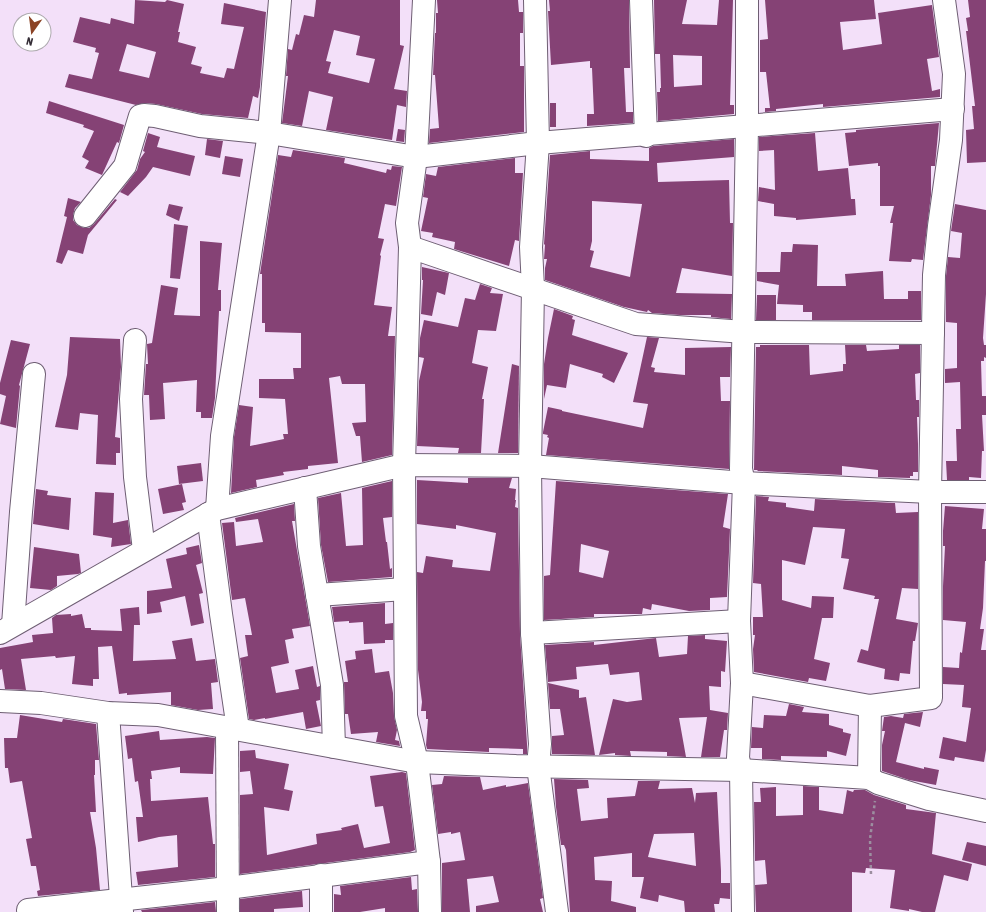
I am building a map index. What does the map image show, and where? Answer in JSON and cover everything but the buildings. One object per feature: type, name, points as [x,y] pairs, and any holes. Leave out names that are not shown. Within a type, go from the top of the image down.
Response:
[{"type":"street","points":[[228,912],[233,728],[212,512],[222,436],[269,133],[280,0]]},
{"type":"street","points":[[424,0],[416,157],[407,223],[410,247],[404,465],[406,716],[417,762],[429,862],[430,912]]},
{"type":"street","points":[[535,0],[538,143],[531,247],[533,288],[530,466],[532,633],[540,744],[538,766],[557,912]]},
{"type":"street","points":[[641,0],[646,136]]},
{"type":"street","points":[[743,912],[741,770],[738,758],[742,683],[739,621],[744,483],[741,469],[747,126],[747,0]]},
{"type":"street","points":[[742,683],[870,706],[931,698],[930,492],[934,268],[951,140],[954,74],[944,0]]},
{"type":"street","points":[[85,216],[125,166],[140,116],[144,115],[200,126],[269,133],[416,157],[538,143],[646,136],[747,126],[953,110]]},
{"type":"street","points":[[410,247],[636,324],[744,332],[933,332]]},
{"type":"street","points":[[135,340],[131,407],[135,477],[144,550]]},
{"type":"street","points":[[6,629],[21,512],[34,374]]},
{"type":"street","points":[[6,629],[212,512],[304,488],[404,465],[530,466],[744,483],[930,492],[986,492]]},
{"type":"street","points":[[304,488],[309,546],[332,685],[334,747]]},
{"type":"street","points":[[317,595],[405,589]]},
{"type":"street","points":[[532,633],[739,621]]},
{"type":"street","points":[[0,701],[41,703],[108,713],[158,715],[417,762],[741,770],[873,781],[929,799],[986,811]]},
{"type":"street","points":[[870,706],[873,781]]},
{"type":"street","points":[[108,713],[122,906]]},
{"type":"street","points":[[28,910],[122,906],[228,888],[429,862]]},
{"type":"street","points":[[321,876],[321,912]]},
{"type":"path","points":[[871,874],[870,840],[873,781]]}]
